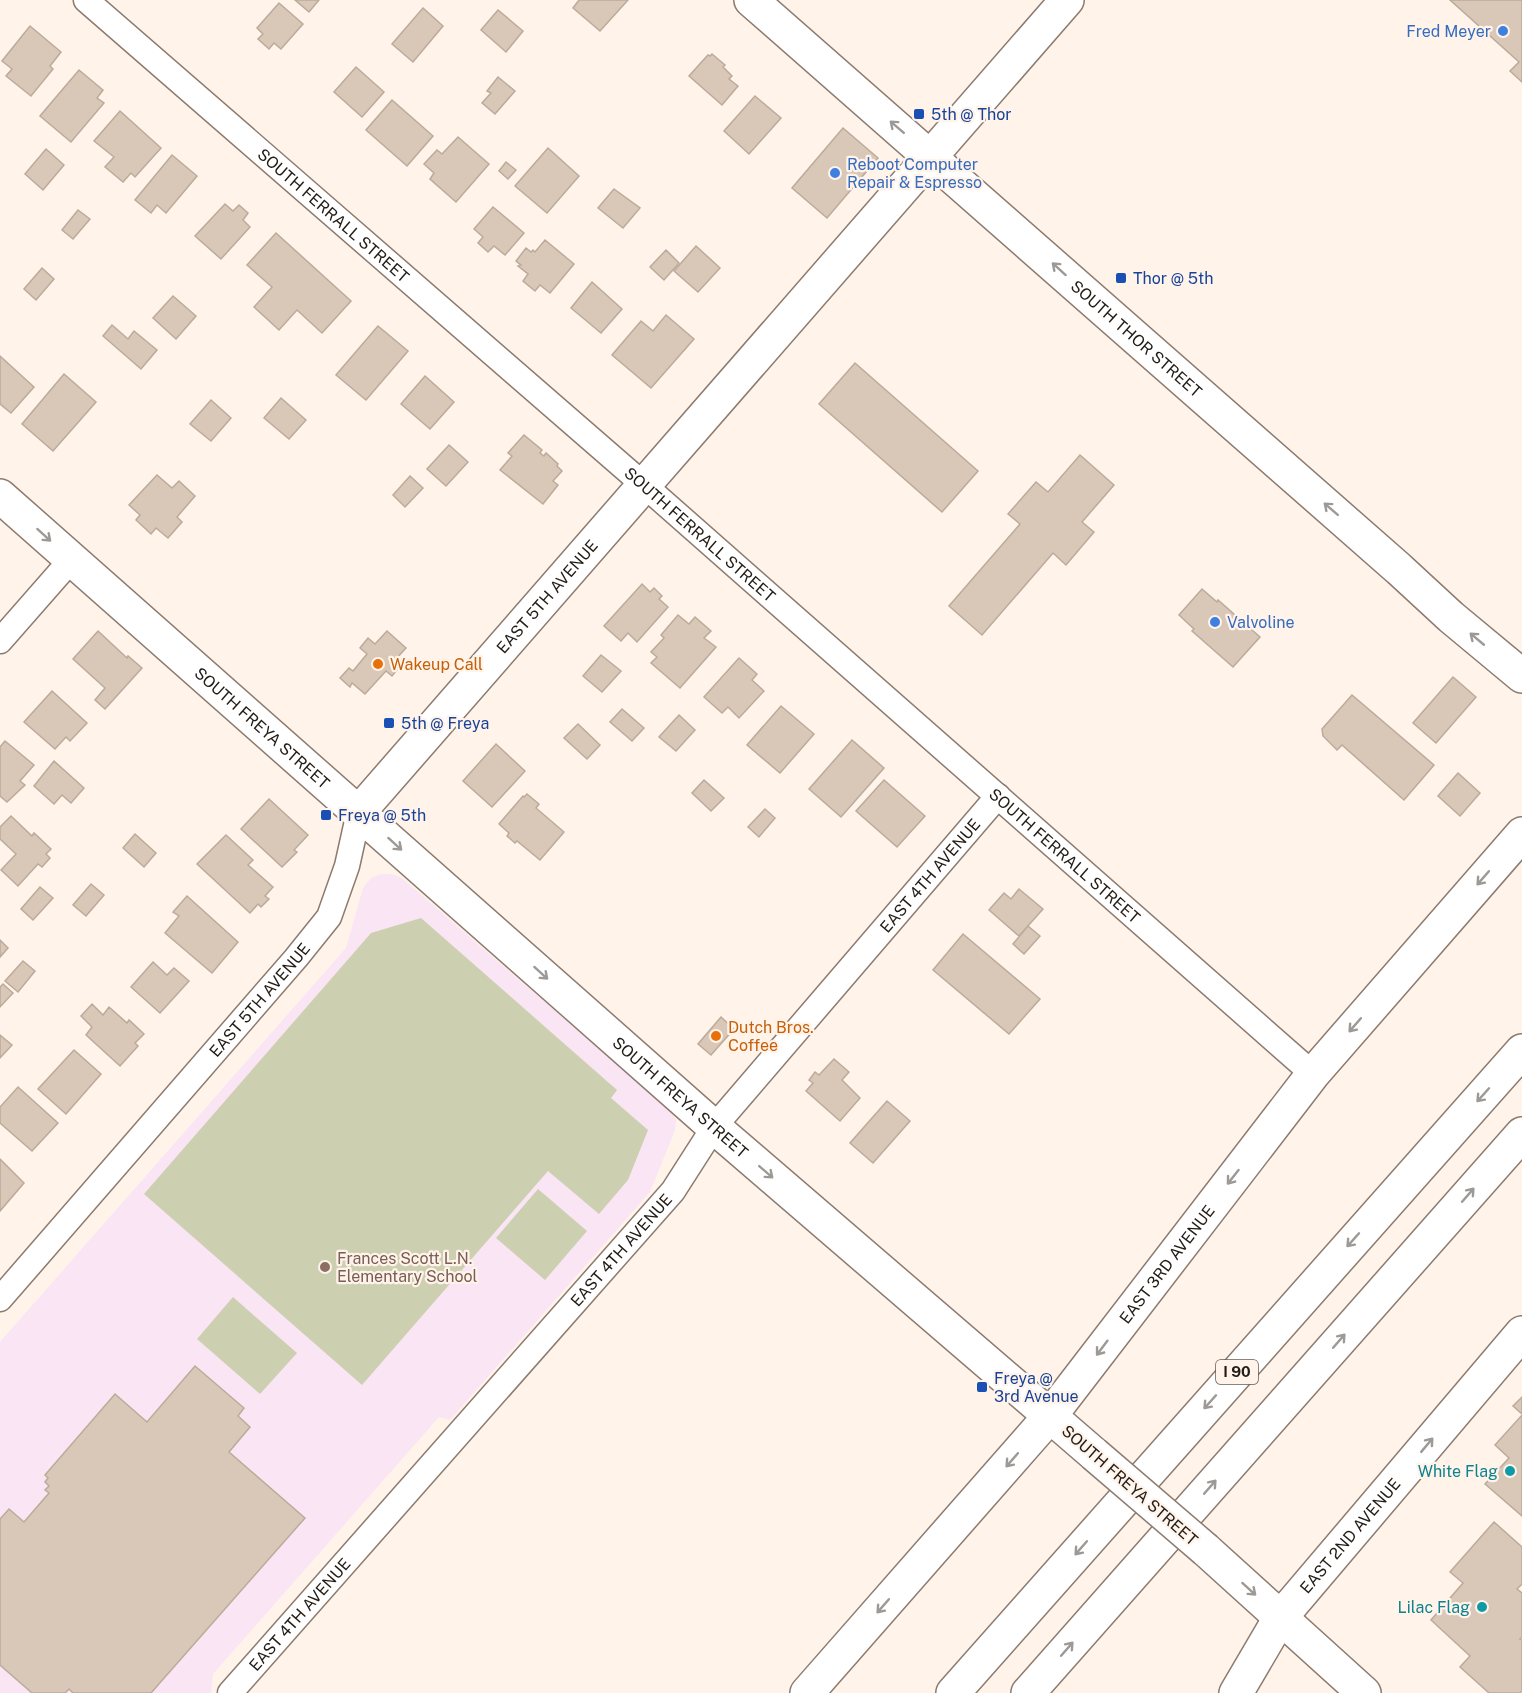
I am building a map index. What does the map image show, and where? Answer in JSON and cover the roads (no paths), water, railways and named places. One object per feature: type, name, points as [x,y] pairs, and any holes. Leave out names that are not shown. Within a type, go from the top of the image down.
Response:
[{"type":"main road","name":"SOUTH THOR STREET","points":[[751,0],[931,156],[1451,617],[1522,676]]},
{"type":"main road","name":"EAST 5TH AVENUE","points":[[359,812],[1066,0]]},
{"type":"main road","name":"SOUTH FREYA STREET","points":[[0,496],[714,1126],[1206,1550],[1364,1693]]},
{"type":"main road","name":"EAST 3RD AVENUE","points":[[807,1693],[1050,1416],[1313,1074],[1522,834]]},
{"type":"main road","name":"I 90","points":[[953,1693],[1522,1051]]},
{"type":"main road","points":[[1028,1693],[1522,1134]]},
{"type":"main road","name":"EAST 2ND AVENUE","points":[[1236,1693],[1280,1618],[1522,1333]]},
{"type":"street","name":"SOUTH FERRALL STREET","points":[[86,0],[644,485],[1313,1074]]},
{"type":"street","points":[[0,641],[71,560]]},
{"type":"street","name":"EAST 4TH AVENUE","points":[[231,1693],[673,1191],[714,1126],[998,796]]},
{"type":"street","name":"EAST 5TH AVENUE","points":[[0,1299],[329,917],[347,866],[359,812]]},
{"type":"place","name":"Fred Meyer","points":[[1503,31]]},
{"type":"place","name":"5th @ Thor","points":[[919,114]]},
{"type":"place","name":"Reboot Computer Repair & Espresso","points":[[835,173]]},
{"type":"place","name":"Thor @ 5th","points":[[1121,278]]},
{"type":"place","name":"Valvoline","points":[[1215,622]]},
{"type":"place","name":"Wakeup Call","points":[[378,664]]},
{"type":"place","name":"5th @ Freya","points":[[389,723]]},
{"type":"place","name":"Freya @ 5th","points":[[326,815]]},
{"type":"place","name":"Dutch Bros. Coffee","points":[[716,1036]]},
{"type":"place","name":"Frances Scott L.N. Elementary School","points":[[325,1267]]},
{"type":"place","name":"Freya @ 3rd Avenue","points":[[982,1387]]},
{"type":"place","name":"White Flag","points":[[1510,1471]]},
{"type":"place","name":"Lilac Flag","points":[[1482,1607]]}]
